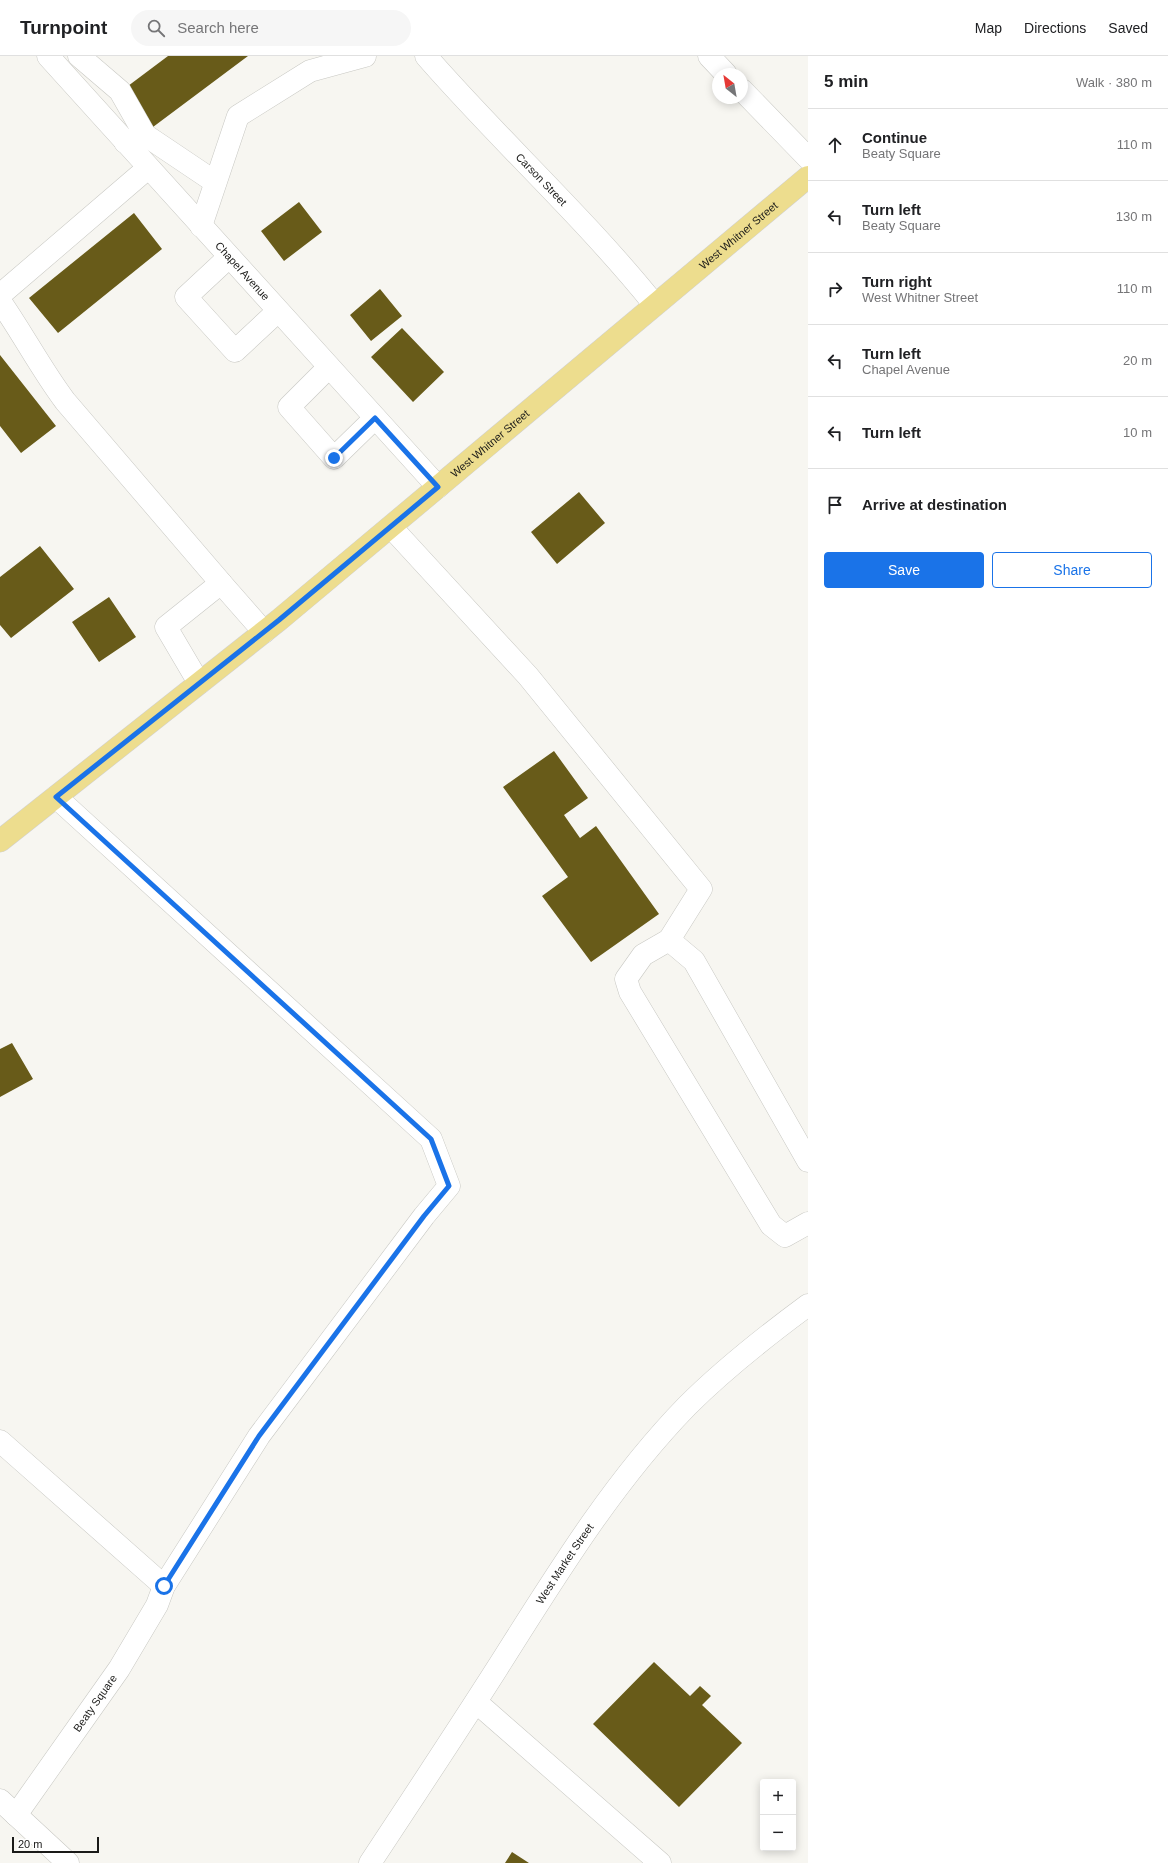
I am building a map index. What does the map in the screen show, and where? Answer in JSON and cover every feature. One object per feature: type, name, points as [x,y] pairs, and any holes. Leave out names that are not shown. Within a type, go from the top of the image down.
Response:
[{"type":"main road","name":"West Whitner Street","points":[[0,841],[264,632],[654,304],[808,177]]},
{"type":"street","points":[[79,56],[120,91],[145,135],[215,182]]},
{"type":"street","points":[[201,226],[238,116],[310,71],[365,56]]},
{"type":"street","name":"Carson Street","points":[[426,56],[463,98],[629,273],[654,304]]},
{"type":"street","points":[[709,56],[720,68]]},
{"type":"street","name":"Chapel Avenue","points":[[56,59],[148,168],[438,487]]},
{"type":"street","points":[[748,96],[808,158]]},
{"type":"street","points":[[125,142],[145,135]]},
{"type":"street","points":[[0,295],[148,168]]},
{"type":"street","points":[[229,257],[186,297],[235,351],[278,310]]},
{"type":"street","points":[[0,301],[18,327],[49,380],[65,402],[264,632]]},
{"type":"street","points":[[329,367],[289,407],[334,458],[375,418]]},
{"type":"street","points":[[390,527],[528,676],[701,889],[668,940],[643,955],[626,979],[630,992],[771,1225],[785,1236],[806,1229]]},
{"type":"street","points":[[199,683],[166,627],[221,583]]},
{"type":"street","name":"Beaty Square","points":[[16,1815],[119,1669],[157,1605],[164,1586],[259,1436],[424,1216],[449,1186],[431,1139],[56,797]]},
{"type":"street","points":[[668,940],[694,961],[808,1161]]},
{"type":"street","name":"West Market Street","points":[[370,1863],[476,1702],[563,1565],[631,1471],[687,1406],[754,1345],[808,1305]]},
{"type":"street","points":[[0,1441],[164,1586]]},
{"type":"street","points":[[476,1702],[660,1863]]},
{"type":"street","points":[[0,1800],[68,1863]]},
{"type":"building","points":[[168,56],[248,56],[153,127],[124,89]]},
{"type":"building","points":[[299,202],[322,232],[284,261],[261,231]]},
{"type":"building","points":[[134,213],[162,249],[58,333],[29,298]]},
{"type":"building","points":[[380,289],[402,316],[371,341],[350,315]]},
{"type":"building","points":[[402,328],[444,372],[413,402],[371,357]]},
{"type":"building","points":[[0,355],[56,426],[21,453],[0,426]]},
{"type":"building","points":[[579,492],[605,523],[557,564],[531,532]]},
{"type":"building","points":[[40,546],[74,589],[11,638],[0,625],[0,577]]},
{"type":"building","points":[[109,597],[136,637],[99,662],[72,622]]},
{"type":"building","points":[[554,751],[588,798],[564,815],[580,838],[596,826],[659,914],[591,962],[542,896],[568,877],[503,787]]},
{"type":"building","points":[[12,1043],[33,1079],[0,1097],[0,1049]]},
{"type":"building","points":[[654,1662],[690,1696],[700,1686],[711,1696],[702,1705],[742,1743],[679,1807],[593,1724]]},
{"type":"building","points":[[512,1852],[529,1863],[505,1863]]},
{"type":"route","points":[[164,1586],[259,1436],[424,1216],[449,1186],[431,1139],[56,797],[279,620],[438,487],[375,418],[334,458]]}]
